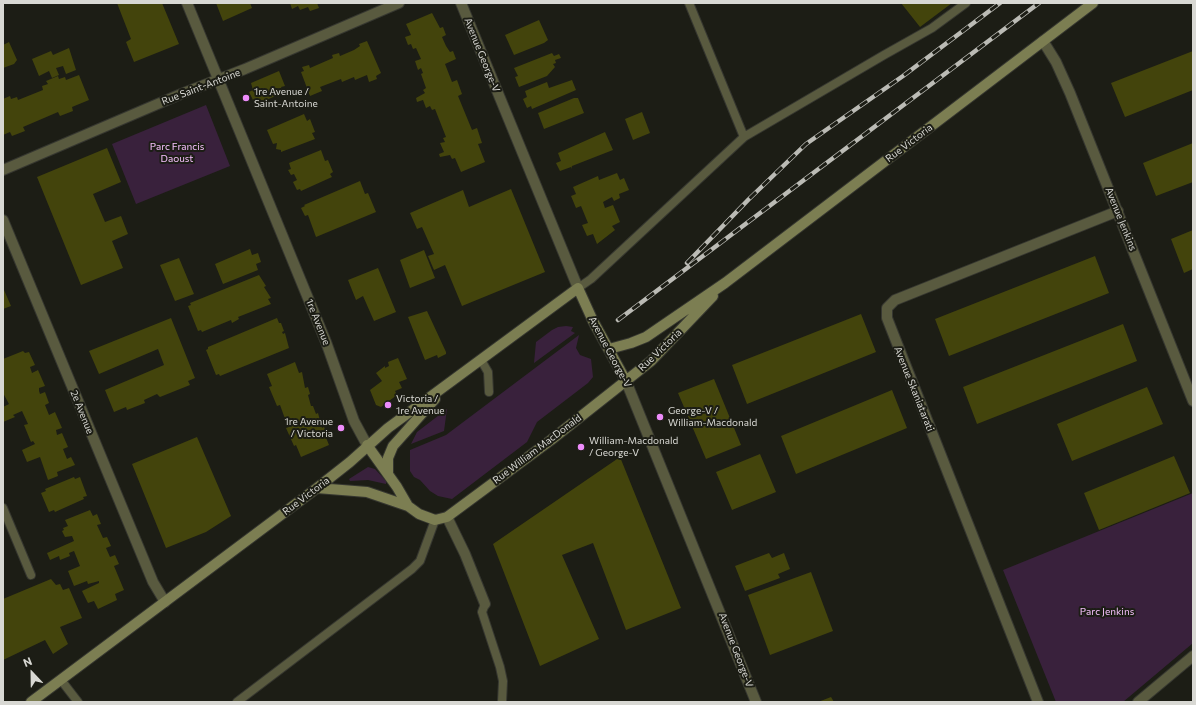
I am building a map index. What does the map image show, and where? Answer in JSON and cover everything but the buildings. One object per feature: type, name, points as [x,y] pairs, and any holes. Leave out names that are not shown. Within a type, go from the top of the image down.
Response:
[{"type":"main road","name":"Rue Victoria","points":[[609,349],[646,337],[725,283],[1093,3]]},
{"type":"main road","name":"Rue Victoria","points":[[626,381],[663,350],[725,283]]},
{"type":"main road","name":"Avenue George-V","points":[[578,288],[626,381]]},
{"type":"main road","name":"Rue Victoria","points":[[31,702],[317,488],[350,462],[368,445],[578,288]]},
{"type":"main road","name":"Rue William MacDonald","points":[[447,517],[626,381]]},
{"type":"main road","points":[[388,473],[388,458],[393,446],[446,386]]},
{"type":"main road","name":"1re Avenue","points":[[368,445],[388,473],[408,506],[419,514],[435,520]]},
{"type":"main road","points":[[317,488],[367,492],[408,506]]},
{"type":"main road","points":[[435,520],[447,517]]},
{"type":"street","name":"1re Avenue","points":[[187,3],[326,342],[354,421],[368,445]]},
{"type":"street","name":"Rue Saint-Antoine","points":[[3,170],[399,3]]},
{"type":"street","name":"Avenue George-V","points":[[461,3],[578,288]]},
{"type":"street","name":"Avenue Jenkins","points":[[1043,41],[1056,62],[1070,93],[1193,401]]},
{"type":"street","name":"Avenue Skaniatarati","points":[[1038,702],[887,318],[887,308],[895,300],[1118,211]]},
{"type":"street","name":"2e Avenue","points":[[3,220],[153,582],[165,602]]},
{"type":"street","name":"Avenue George-V","points":[[626,381],[756,702]]},
{"type":"street","points":[[447,517],[465,554],[485,604]]},
{"type":"street","points":[[1138,702],[1193,656]]},
{"type":"lane","points":[[689,3],[744,137]]},
{"type":"lane","points":[[578,288],[591,279],[744,137],[932,28],[966,3]]},
{"type":"lane","points":[[481,360],[488,372],[489,392]]},
{"type":"lane","points":[[3,508],[7,528],[31,575]]},
{"type":"lane","points":[[237,702],[412,570],[420,561],[435,520]]},
{"type":"lane","points":[[485,604],[482,612],[500,667],[502,702]]},
{"type":"lane","points":[[61,680],[78,702]]},
{"type":"green space","name":"Parc Francis Daoust","points":[[206,105],[230,166],[136,204],[112,144]]},
{"type":"green space","points":[[558,327],[573,327],[571,331],[575,333],[534,363],[536,342],[552,330]]},
{"type":"green space","points":[[579,335],[576,348],[580,355],[591,359],[593,377],[588,383],[537,422],[527,442],[452,499],[438,496],[430,491],[420,480],[414,477],[410,471],[410,450],[446,435]]},
{"type":"green space","points":[[447,409],[444,431],[411,444],[417,432]]},
{"type":"green space","points":[[368,467],[375,469],[386,481],[386,484],[368,480],[350,481],[349,479]]},
{"type":"green space","name":"Parc Jenkins","points":[[1193,493],[1193,643],[1123,702],[1056,702],[1003,570]]},
{"type":"railway","points":[[687,263],[749,199],[806,144],[903,76],[1000,3]]},
{"type":"railway","points":[[618,320],[1039,3]]},
{"type":"place","name":"1re Avenue / Saint-Antoine","points":[[246,98]]},
{"type":"place","name":"Victoria / 1re Avenue","points":[[388,405]]},
{"type":"place","name":"George-V / William-Macdonald","points":[[660,417]]},
{"type":"place","name":"1re Avenue / Victoria","points":[[341,428]]},
{"type":"place","name":"William-Macdonald / George-V","points":[[581,447]]}]
